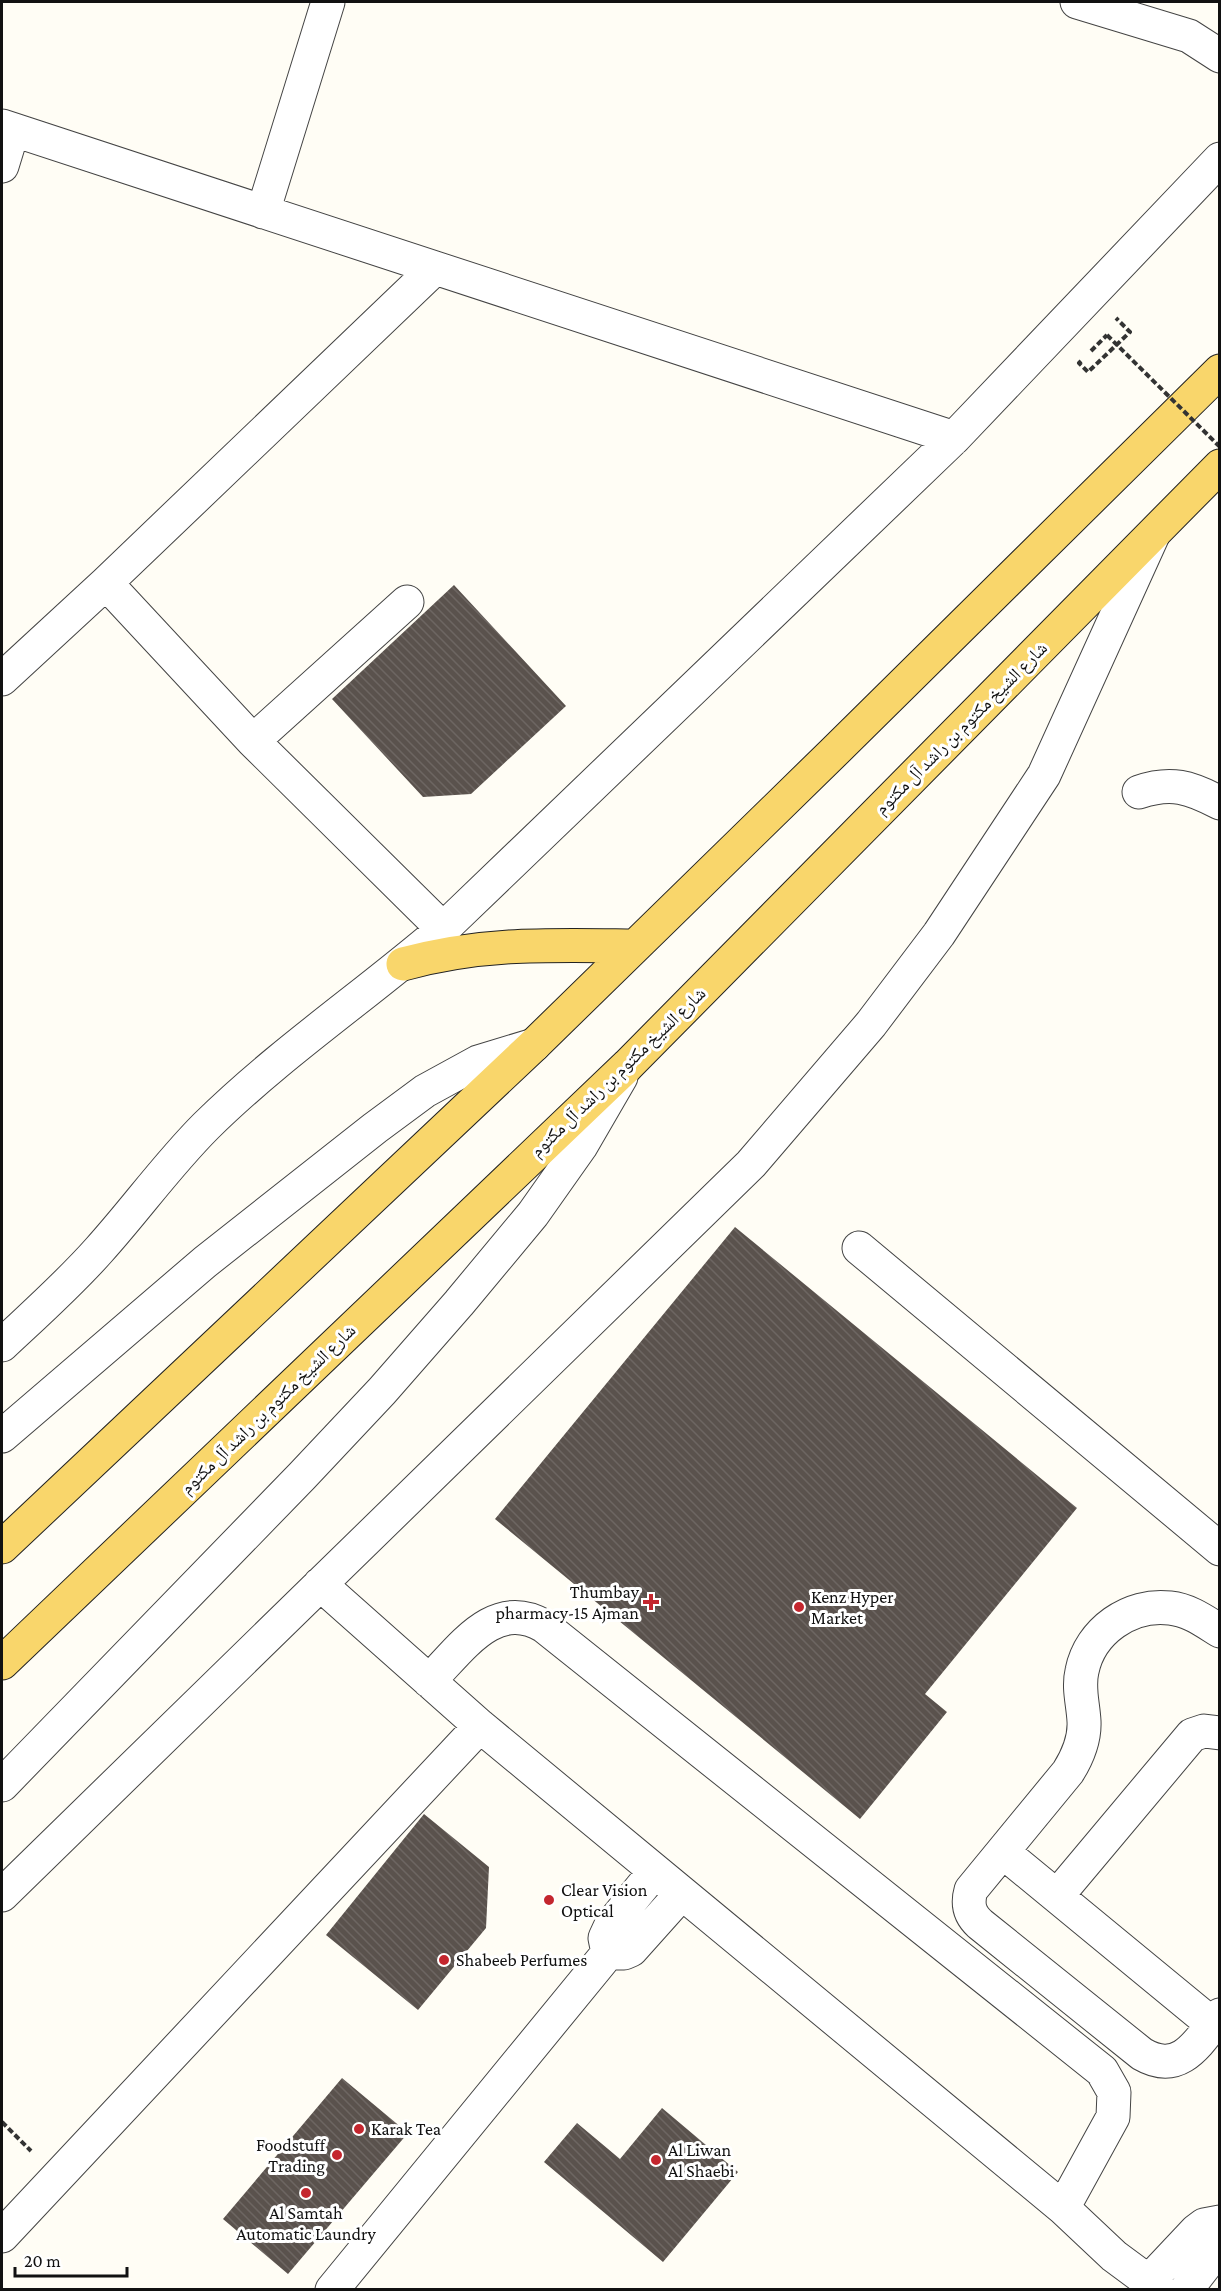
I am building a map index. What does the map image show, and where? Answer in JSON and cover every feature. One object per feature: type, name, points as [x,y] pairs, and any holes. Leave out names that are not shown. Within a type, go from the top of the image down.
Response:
[{"type":"main road","points":[[2,1547],[534,1045],[1220,371]]},
{"type":"main road","name":"شارع الشيخ مكتوم بن راشد آل مكتوم","points":[[2,1663],[628,1065],[1220,466]]},
{"type":"main road","points":[[403,964],[439,954],[519,945],[635,946]]},
{"type":"street","points":[[262,212],[328,2]]},
{"type":"street","points":[[1077,2],[1189,36],[1220,56]]},
{"type":"street","points":[[2,165],[7,128],[954,438]]},
{"type":"street","points":[[2,1345],[70,1281],[100,1249],[155,1182],[205,1127],[260,1076],[403,964],[443,929],[954,438],[1220,159]]},
{"type":"street","points":[[2,679],[106,583],[435,268]]},
{"type":"street","points":[[2,1895],[751,1164],[871,1024],[939,934],[1044,775],[1154,532]]},
{"type":"street","points":[[106,583],[253,741],[443,929]]},
{"type":"street","points":[[253,741],[407,602]]},
{"type":"street","points":[[1139,792],[1156,786],[1180,787],[1220,803]]},
{"type":"street","points":[[2,1436],[205,1262],[425,1090],[478,1062],[534,1045]]},
{"type":"street","points":[[2,1785],[302,1476],[382,1391],[459,1303],[533,1214],[581,1146],[628,1065]]},
{"type":"street","points":[[859,1248],[1220,1549]]},
{"type":"street","points":[[320,1584],[480,1725],[1063,2208],[1114,2256],[1154,2286],[1196,2230],[1203,2225],[1220,2222]]},
{"type":"street","points":[[1003,1852],[1216,2020],[1190,2051],[1179,2059],[1167,2063],[1153,2061],[1142,2054],[973,1917],[969,1899],[971,1890],[1078,1757],[1083,1739],[1084,1721],[1080,1686],[1082,1669],[1092,1646],[1108,1626],[1138,1610],[1154,1607],[1188,1612],[1220,1631]]},
{"type":"street","points":[[429,1681],[493,1621],[506,1617],[519,1617],[544,1626],[1102,2072],[1114,2092],[1113,2117],[1063,2208]]},
{"type":"street","points":[[2,2236],[480,1725]]},
{"type":"street","points":[[1057,1896],[1192,1735],[1204,1731],[1220,1733]]},
{"type":"street","points":[[608,1953],[605,1938],[607,1931],[655,1871]]},
{"type":"street","points":[[608,1953],[624,1953],[631,1950],[682,1893]]},
{"type":"street","points":[[332,2289],[608,1953]]},
{"type":"street","points":[[1185,2289],[1220,2246]]},
{"type":"path","points":[[1130,333],[1088,372],[1079,363],[1107,335],[1220,447]]},
{"type":"path","points":[[2,2122],[58,2176]]},
{"type":"building","points":[[454,585],[566,706],[471,794],[423,797],[332,699]]},
{"type":"building","name":"Kenz Hyper Market","points":[[735,1227],[1077,1508],[925,1694],[947,1712],[860,1819],[495,1519]]},
{"type":"building","points":[[424,1814],[489,1867],[486,1928],[418,2010],[326,1935]]},
{"type":"building","points":[[342,2078],[408,2133],[288,2274],[223,2219]]},
{"type":"building","points":[[662,2108],[738,2172],[663,2262],[544,2162],[577,2123],[620,2159]]},
{"type":"place","name":"Thumbay pharmacy-15 Ajman","points":[[651,1602]]},
{"type":"place","name":"Kenz Hyper Market","points":[[799,1607]]},
{"type":"place","name":"Clear Vision Optical","points":[[549,1900]]},
{"type":"place","name":"Shabeeb Perfumes","points":[[444,1960]]},
{"type":"place","name":"Karak Tea","points":[[359,2129]]},
{"type":"place","name":"Foodstuff Trading","points":[[337,2155]]},
{"type":"place","name":"Al Liwan Al Shaebi","points":[[656,2160]]},
{"type":"place","name":"Al Samtah Automatic Laundry","points":[[306,2193]]}]
